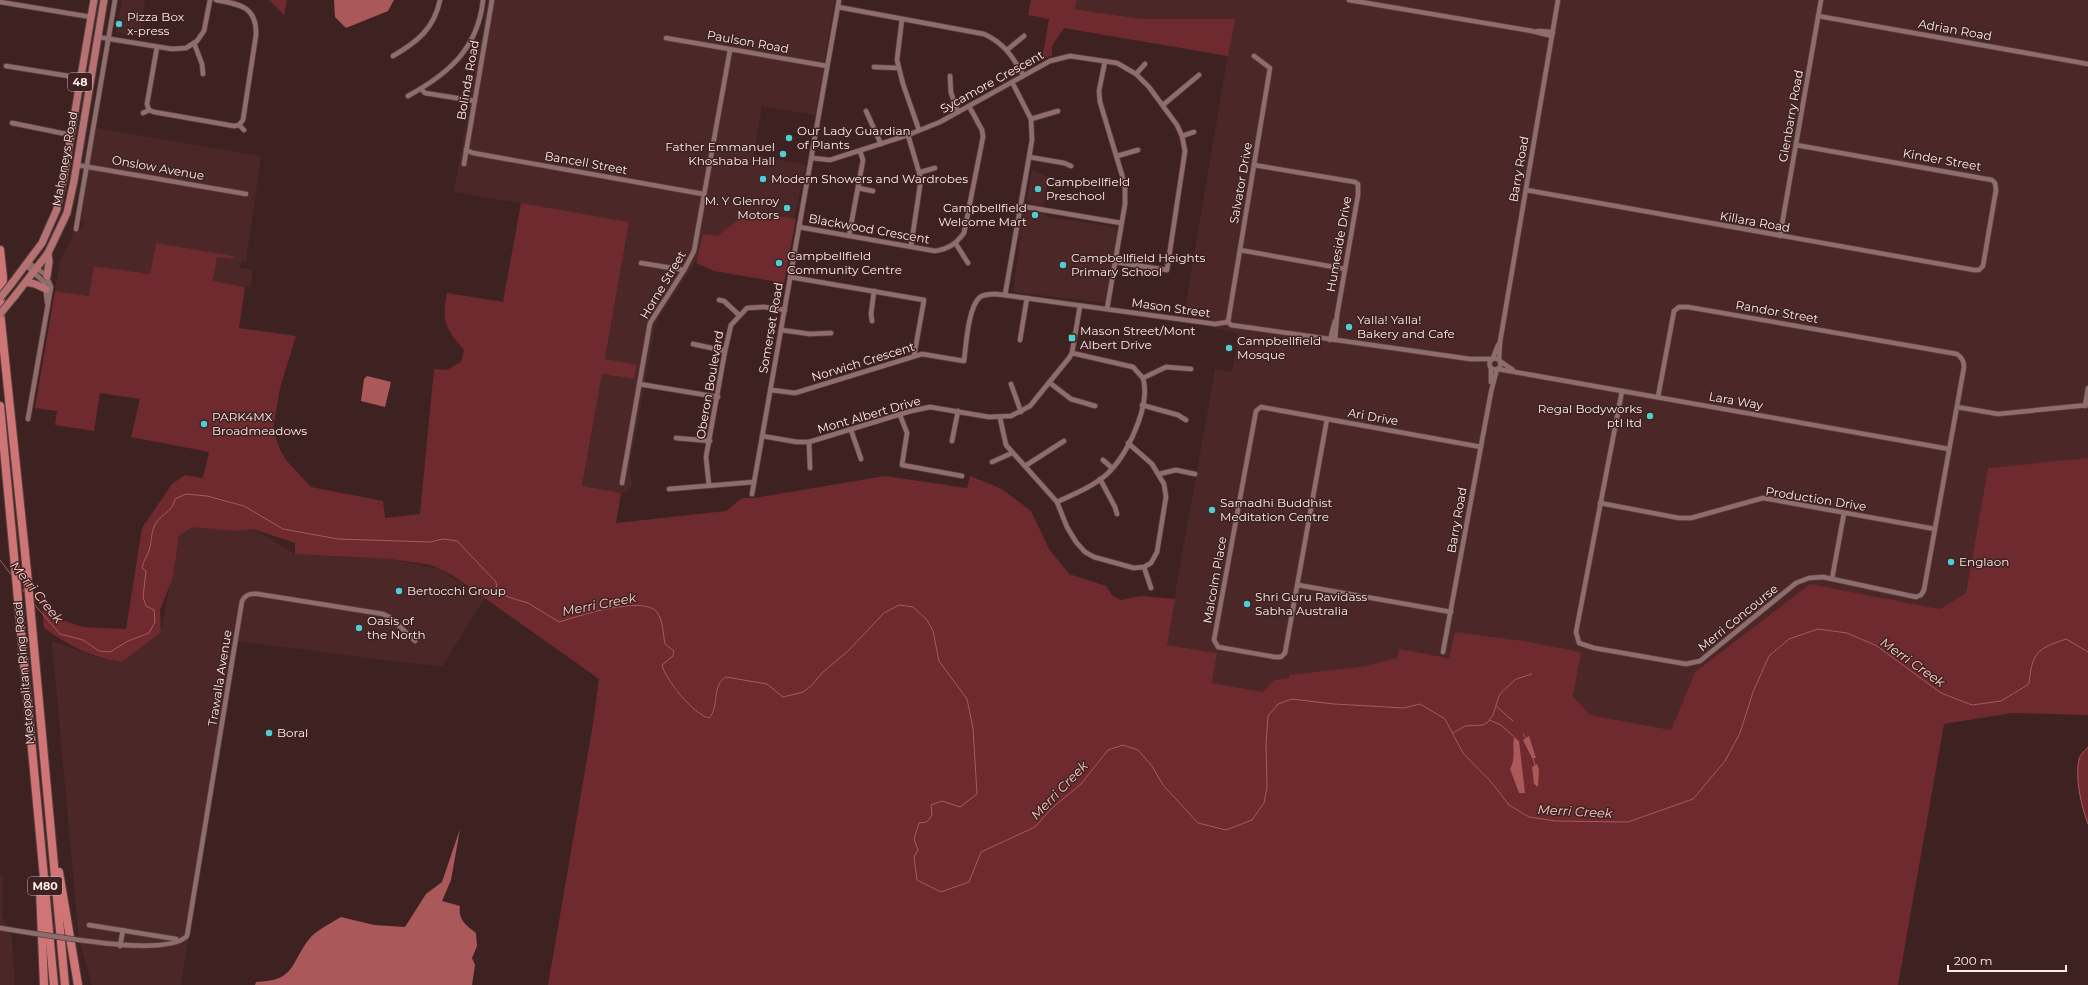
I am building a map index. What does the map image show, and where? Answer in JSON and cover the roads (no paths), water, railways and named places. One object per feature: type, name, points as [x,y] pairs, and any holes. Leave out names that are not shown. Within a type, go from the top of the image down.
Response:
[{"type":"highway","points":[[0,250],[3,278],[0,305]]},
{"type":"highway","name":"Metropolitan Ring Road","points":[[0,313],[32,619],[65,985]]},
{"type":"highway","name":"Metropolitan Ring Road","points":[[0,406],[37,788],[54,985]]},
{"type":"highway","points":[[37,788],[44,985]]},
{"type":"highway","points":[[48,800],[78,985]]},
{"type":"main road","name":"Mahoneys Road","points":[[0,298],[28,264],[46,236],[55,216],[66,163],[94,0]]},
{"type":"main road","name":"Mahoneys Road","points":[[0,313],[48,254],[67,213],[104,0]]},
{"type":"main road","name":"Onslow Avenue","points":[[66,163],[76,165]]},
{"type":"main road","points":[[47,276],[49,262],[48,254]]},
{"type":"main road","points":[[26,282],[38,284],[46,290]]},
{"type":"street","points":[[76,229],[115,0]]},
{"type":"street","points":[[98,37],[157,47],[179,49],[194,44],[202,35],[205,28],[210,0]]},
{"type":"street","points":[[143,113],[149,110],[234,126],[239,125],[243,120],[256,24],[252,16],[244,7],[234,3],[216,0]]},
{"type":"street","points":[[393,56],[415,43],[425,33],[434,19],[440,0]]},
{"type":"street","points":[[408,96],[421,89],[448,70],[458,60],[469,44],[476,28],[483,0]]},
{"type":"street","name":"Bolinda Road","points":[[464,164],[492,0]]},
{"type":"street","name":"Somerset Road","points":[[752,494],[839,0]]},
{"type":"street","points":[[1349,0],[1553,34]]},
{"type":"street","name":"Barry Road","points":[[1443,652],[1491,392],[1500,361],[1500,342],[1558,0]]},
{"type":"street","name":"Glenbarry Road","points":[[1780,236],[1821,0]]},
{"type":"street","points":[[0,2],[91,17]]},
{"type":"street","points":[[838,7],[984,34],[1000,43],[1007,50],[1023,76]]},
{"type":"street","name":"Adrian Road","points":[[1818,16],[2088,64]]},
{"type":"street","points":[[902,19],[897,54],[898,68],[919,130]]},
{"type":"street","points":[[1007,50],[1024,36]]},
{"type":"street","name":"Paulson Road","points":[[666,38],[827,66]]},
{"type":"street","points":[[194,44],[202,64],[202,74]]},
{"type":"street","points":[[149,110],[147,104],[157,47]]},
{"type":"street","name":"Horne Street","points":[[622,483],[650,323],[684,270],[694,251],[730,50]]},
{"type":"street","name":"Sycamore Crescent","points":[[812,158],[830,160],[919,130],[958,112],[1050,61],[1060,57],[1079,56],[1121,65],[1136,74],[1177,125],[1182,136],[1185,151],[1167,270],[1115,262]]},
{"type":"street","name":"Salvator Drive","points":[[1228,322],[1270,68],[1254,56]]},
{"type":"street","points":[[1105,61],[1100,80],[1100,96],[1125,188],[1122,223],[1107,310]]},
{"type":"street","points":[[1136,74],[1145,64]]},
{"type":"street","points":[[6,66],[81,78]]},
{"type":"street","points":[[874,67],[898,68]]},
{"type":"street","points":[[1162,105],[1199,75]]},
{"type":"street","points":[[950,76],[951,92],[958,112]]},
{"type":"street","points":[[1005,295],[1032,140],[1031,119],[1012,82]]},
{"type":"street","points":[[421,89],[425,93],[475,102]]},
{"type":"street","points":[[968,263],[956,244],[964,233],[983,137],[982,130],[969,106]]},
{"type":"street","points":[[866,111],[881,144]]},
{"type":"street","points":[[1031,119],[1058,111]]},
{"type":"street","points":[[12,123],[71,135]]},
{"type":"street","points":[[239,125],[244,130]]},
{"type":"street","points":[[1182,136],[1194,132]]},
{"type":"street","points":[[908,134],[920,172],[921,186],[911,246]]},
{"type":"street","name":"Kinder Street","points":[[1796,145],[1992,180],[1996,184],[1996,190],[1984,264],[1980,269]]},
{"type":"street","name":"Bancell Street","points":[[466,150],[473,153],[704,194]]},
{"type":"street","points":[[1117,156],[1138,150]]},
{"type":"street","points":[[849,236],[863,160],[860,151]]},
{"type":"street","points":[[1029,157],[1064,163],[1071,166]]},
{"type":"street","name":"Onslow Avenue","points":[[76,165],[246,194]]},
{"type":"street","name":"Humeside Drive","points":[[1254,165],[1354,182],[1358,184],[1358,195],[1333,340]]},
{"type":"street","points":[[920,172],[935,168]]},
{"type":"street","points":[[858,188],[873,191]]},
{"type":"street","name":"Killara Road","points":[[1526,190],[1974,270],[1980,269]]},
{"type":"street","points":[[1021,206],[1122,223]]},
{"type":"street","name":"Blackwood Crescent","points":[[799,227],[935,251],[956,244]]},
{"type":"street","points":[[1240,250],[1345,269]]},
{"type":"street","points":[[641,263],[684,270]]},
{"type":"street","points":[[28,264],[47,276],[51,287],[47,302],[28,419]]},
{"type":"street","points":[[36,270],[44,281],[47,302]]},
{"type":"street","points":[[790,276],[924,300],[914,356]]},
{"type":"street","points":[[872,321],[870,314],[874,291]]},
{"type":"street","name":"Norwich Crescent","points":[[771,390],[795,393],[922,354],[964,361],[972,312],[976,302],[986,294],[1005,295]]},
{"type":"street","name":"Mason Street","points":[[1005,295],[1215,324],[1228,322],[1231,325],[1475,360],[1492,359]]},
{"type":"street","points":[[1020,340],[1027,298]]},
{"type":"street","points":[[719,300],[724,301],[739,315],[747,308],[756,306],[785,310]]},
{"type":"street","name":"Mont Albert Drive","points":[[762,436],[797,442],[809,442],[900,414],[930,407],[1000,418],[1021,412],[1030,406],[1050,383],[1072,353],[1080,306]]},
{"type":"street","name":"Randor Street","points":[[1658,397],[1674,310],[1680,307],[1688,307],[1957,354],[1963,359]]},
{"type":"street","name":"Oberon Boulevard","points":[[709,486],[706,462],[725,351],[731,325],[739,315]]},
{"type":"street","points":[[781,330],[810,334],[831,333]]},
{"type":"street","name":"Barry Road","points":[[1491,392],[1490,367],[1500,342]]},
{"type":"street","points":[[693,344],[725,351]]},
{"type":"street","points":[[1057,502],[1089,487],[1112,468],[1137,429],[1145,388],[1143,378],[1133,367],[1072,353]]},
{"type":"street","points":[[1492,359],[1500,361],[1510,368],[1520,372]]},
{"type":"street","name":"Merri Concourse","points":[[1622,391],[1576,632],[1579,643],[1594,648],[1686,664],[1700,661],[1799,582],[1816,577],[1916,597],[1921,595],[1924,590],[1957,407],[1964,367],[1963,359]]},
{"type":"street","name":"Mason Street","points":[[1475,360],[1498,369]]},
{"type":"street","points":[[1143,378],[1166,367],[1191,369]]},
{"type":"street","points":[[1498,369],[1520,372]]},
{"type":"street","name":"Lara Way","points":[[1520,372],[1949,449]]},
{"type":"street","points":[[1050,383],[1071,399],[1095,406]]},
{"type":"street","points":[[639,384],[718,397]]},
{"type":"street","points":[[1011,384],[1021,412]]},
{"type":"street","points":[[1957,407],[1998,414],[2086,406],[2088,388]]},
{"type":"street","points":[[1142,405],[1178,415],[1186,420]]},
{"type":"street","name":"Ari Drive","points":[[1261,406],[1481,447]]},
{"type":"street","name":"Malcolm Place","points":[[1261,406],[1256,411],[1214,640],[1218,647],[1281,657],[1285,653],[1298,585]]},
{"type":"street","points":[[952,441],[958,411]]},
{"type":"street","points":[[900,414],[907,433],[902,465],[962,476]]},
{"type":"street","points":[[1000,418],[1006,445],[1057,502],[1072,536],[1085,552],[1094,557],[1126,566],[1144,566],[1151,563],[1157,552],[1166,503],[1164,484],[1152,464],[1128,443]]},
{"type":"street","points":[[1327,419],[1298,585],[1451,612]]},
{"type":"street","points":[[851,430],[861,459]]},
{"type":"street","points":[[676,438],[710,441]]},
{"type":"street","points":[[1026,466],[1064,441]]},
{"type":"street","points":[[809,442],[810,468]]},
{"type":"street","points":[[992,462],[1012,453]]},
{"type":"street","points":[[1103,460],[1112,468]]},
{"type":"street","points":[[1159,474],[1176,470],[1194,474]]},
{"type":"street","points":[[1100,479],[1115,507],[1117,514]]},
{"type":"street","points":[[669,489],[754,482]]},
{"type":"street","name":"Production Drive","points":[[1600,503],[1685,518],[1700,516],[1763,498],[1935,529]]},
{"type":"street","points":[[1832,579],[1844,513]]},
{"type":"street","points":[[1144,566],[1151,588]]},
{"type":"street","name":"Trawalla Avenue","points":[[180,940],[186,938],[188,934],[242,601],[245,597],[250,594],[258,594],[383,614],[392,618],[415,641]]},
{"type":"street","points":[[89,925],[180,940]]},
{"type":"street","points":[[0,928],[120,946],[148,945],[180,940]]},
{"type":"street","points":[[120,946],[123,930]]},
{"type":"waterway","name":"Merri Creek","points":[[34,604],[60,634],[83,640],[99,651],[110,652],[128,641],[149,633],[155,622],[154,610],[146,606],[143,597],[146,571],[142,568],[149,550],[154,526],[159,519],[170,510],[175,499],[186,494],[207,496],[244,506],[283,529],[338,539],[430,542],[443,539],[457,541],[496,582],[497,590],[508,597],[528,603],[559,622],[610,608],[625,606],[650,607],[659,615],[662,623],[665,644],[674,651],[673,656],[662,665],[668,679],[688,704],[709,718],[714,708],[719,685],[726,677],[767,684],[783,697],[803,692],[811,686],[823,672],[848,651],[884,613],[899,605],[913,607],[927,620],[933,631],[939,661],[967,699],[973,728],[977,794],[960,807],[942,801],[931,805],[932,815],[927,822],[919,823],[914,839],[918,850],[914,857],[917,880],[941,892],[969,882],[981,852],[1035,827],[1051,809],[1081,784],[1108,750],[1123,745],[1138,750],[1152,766],[1163,785],[1198,823],[1226,830],[1252,820],[1264,803],[1267,787],[1266,744],[1268,716],[1278,704],[1292,699],[1334,704],[1404,708],[1420,704],[1445,719],[1463,753],[1492,783],[1509,805],[1529,817],[1556,821],[1628,822],[1693,799],[1725,761],[1740,733],[1753,692],[1769,656],[1789,639],[1818,629],[1847,633],[1877,646],[1941,693],[1972,705],[2001,701],[2029,684],[2034,658],[2042,649],[2048,646],[2066,639],[2088,652]]},
{"type":"waterway","name":"Merri Creek","points":[[0,560],[12,576]]},
{"type":"waterway","name":"Merri Creek","points":[[20,587],[26,594]]},
{"type":"waterway","points":[[1453,733],[1465,726],[1483,725],[1488,722],[1493,715],[1499,696],[1502,692],[1516,679],[1532,674]]},
{"type":"waterway","points":[[1496,706],[1513,721]]},
{"type":"waterway","points":[[1489,720],[1501,725],[1514,737]]},
{"type":"waterway","points":[[1523,734],[1526,738]]},
{"type":"waterway","name":"Merri Creek","points":[[2088,747],[2081,754],[2078,767],[2078,783],[2083,809],[2088,824]]},
{"type":"waterway","points":[[1533,758],[1535,765]]},
{"type":"place","name":"Pizza Box x-press","points":[[119,24]]},
{"type":"place","name":"Our Lady Guardian of Plants","points":[[789,138]]},
{"type":"place","name":"Father Emmanuel Khoshaba Hall","points":[[783,154]]},
{"type":"place","name":"Modern Showers and Wardrobes","points":[[763,179]]},
{"type":"place","name":"Campbellfield Preschool","points":[[1038,189]]},
{"type":"place","name":"M. Y Glenroy Motors","points":[[787,208]]},
{"type":"place","name":"Campbellfield Welcome Mart","points":[[1035,215]]},
{"type":"place","name":"Campbellfield Community Centre","points":[[779,263]]},
{"type":"place","name":"Campbellfield Heights Primary School","points":[[1063,265]]},
{"type":"place","name":"Yalla! Yalla! Bakery and Cafe","points":[[1349,327]]},
{"type":"place","name":"Mason Street/Mont Albert Drive","points":[[1072,338]]},
{"type":"place","name":"Campbellfield Mosque","points":[[1229,348]]},
{"type":"place","name":"Regal Bodyworks ptl ltd","points":[[1650,416]]},
{"type":"place","name":"PARK4MX Broadmeadows","points":[[204,424]]},
{"type":"place","name":"Samadhi Buddhist Meditation Centre","points":[[1212,510]]},
{"type":"place","name":"Englaon","points":[[1951,562]]},
{"type":"place","name":"Bertocchi Group","points":[[399,591]]},
{"type":"place","name":"Shri Guru Ravidass Sabha Australia","points":[[1247,604]]},
{"type":"place","name":"Oasis of the North","points":[[359,628]]},
{"type":"place","name":"Boral","points":[[269,733]]}]
